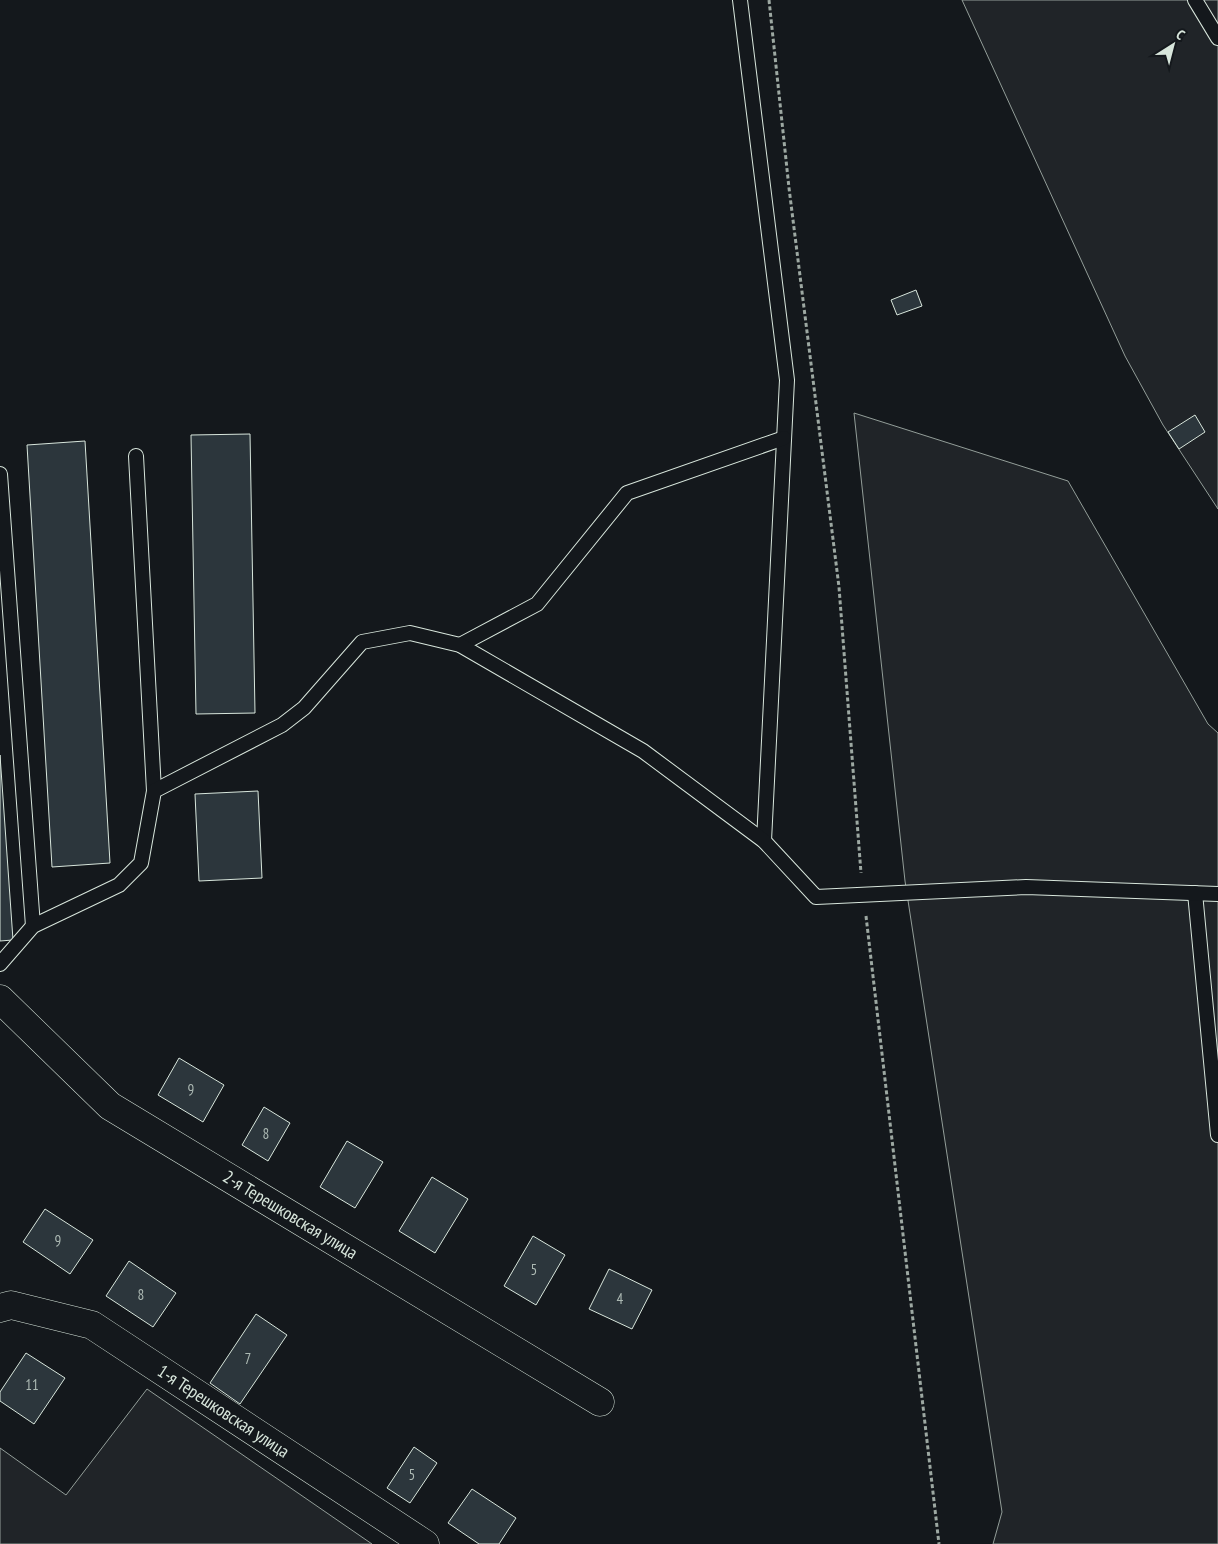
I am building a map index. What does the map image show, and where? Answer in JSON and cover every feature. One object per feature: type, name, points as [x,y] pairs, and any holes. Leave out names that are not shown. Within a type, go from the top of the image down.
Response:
[{"type":"street","name":"2-я Терешковская улица","points":[[0,999],[110,1106],[600,1402]]},
{"type":"street","name":"1-я Терешковская улица","points":[[6,1307],[92,1325],[425,1544]]},
{"type":"lane","points":[[740,0],[787,380],[764,841]]},
{"type":"lane","points":[[1195,0],[1218,38]]},
{"type":"lane","points":[[460,645],[537,604],[627,493],[784,438]]},
{"type":"lane","points":[[0,964],[33,926],[118,885],[141,863],[154,791],[136,456]]},
{"type":"lane","points":[[0,474],[33,926]]},
{"type":"lane","points":[[154,791],[282,725],[304,708],[362,642],[410,634],[460,645],[643,751],[764,841],[816,897],[1026,887],[1218,894]]},
{"type":"lane","points":[[1195,893],[1218,1135]]},
{"type":"path","points":[[769,0],[789,188],[839,587],[863,895],[939,1544]]},
{"type":"shaded area","points":[[962,0],[1218,0],[1218,509],[1163,425],[1125,356]]},
{"type":"shaded area","points":[[854,413],[1068,481],[1208,724],[1218,733],[1218,1544],[993,1544],[1002,1512],[905,881]]},
{"type":"shaded area","points":[[147,1389],[372,1544],[0,1544],[0,1448],[66,1495]]},
{"type":"building","points":[[916,290],[922,306],[897,315],[891,300]]},
{"type":"building","points":[[1195,415],[1205,432],[1179,449],[1168,432]]},
{"type":"building","points":[[250,434],[255,713],[196,714],[191,435]]},
{"type":"building","points":[[85,441],[110,863],[52,867],[27,445]]},
{"type":"building","points":[[0,755],[13,940],[0,941]]},
{"type":"building","points":[[258,791],[262,878],[199,881],[195,794]]},
{"type":"building","points":[[179,1058],[224,1085],[203,1122],[158,1095]]},
{"type":"building","points":[[264,1107],[290,1123],[268,1161],[242,1145]]},
{"type":"building","points":[[347,1141],[383,1162],[355,1208],[320,1187]]},
{"type":"building","points":[[432,1177],[468,1199],[435,1253],[399,1231]]},
{"type":"building","points":[[45,1209],[93,1240],[70,1274],[23,1242]]},
{"type":"building","points":[[533,1236],[565,1255],[536,1305],[504,1286]]},
{"type":"building","points":[[129,1261],[176,1293],[153,1327],[106,1296]]},
{"type":"building","points":[[609,1269],[652,1290],[632,1329],[589,1309]]},
{"type":"building","points":[[256,1314],[287,1335],[240,1404],[210,1383]]},
{"type":"building","points":[[26,1353],[65,1378],[34,1424],[0,1401],[0,1392]]},
{"type":"building","points":[[414,1447],[437,1463],[410,1503],[387,1488]]},
{"type":"building","points":[[472,1489],[516,1518],[499,1544],[479,1544],[448,1523]]}]
